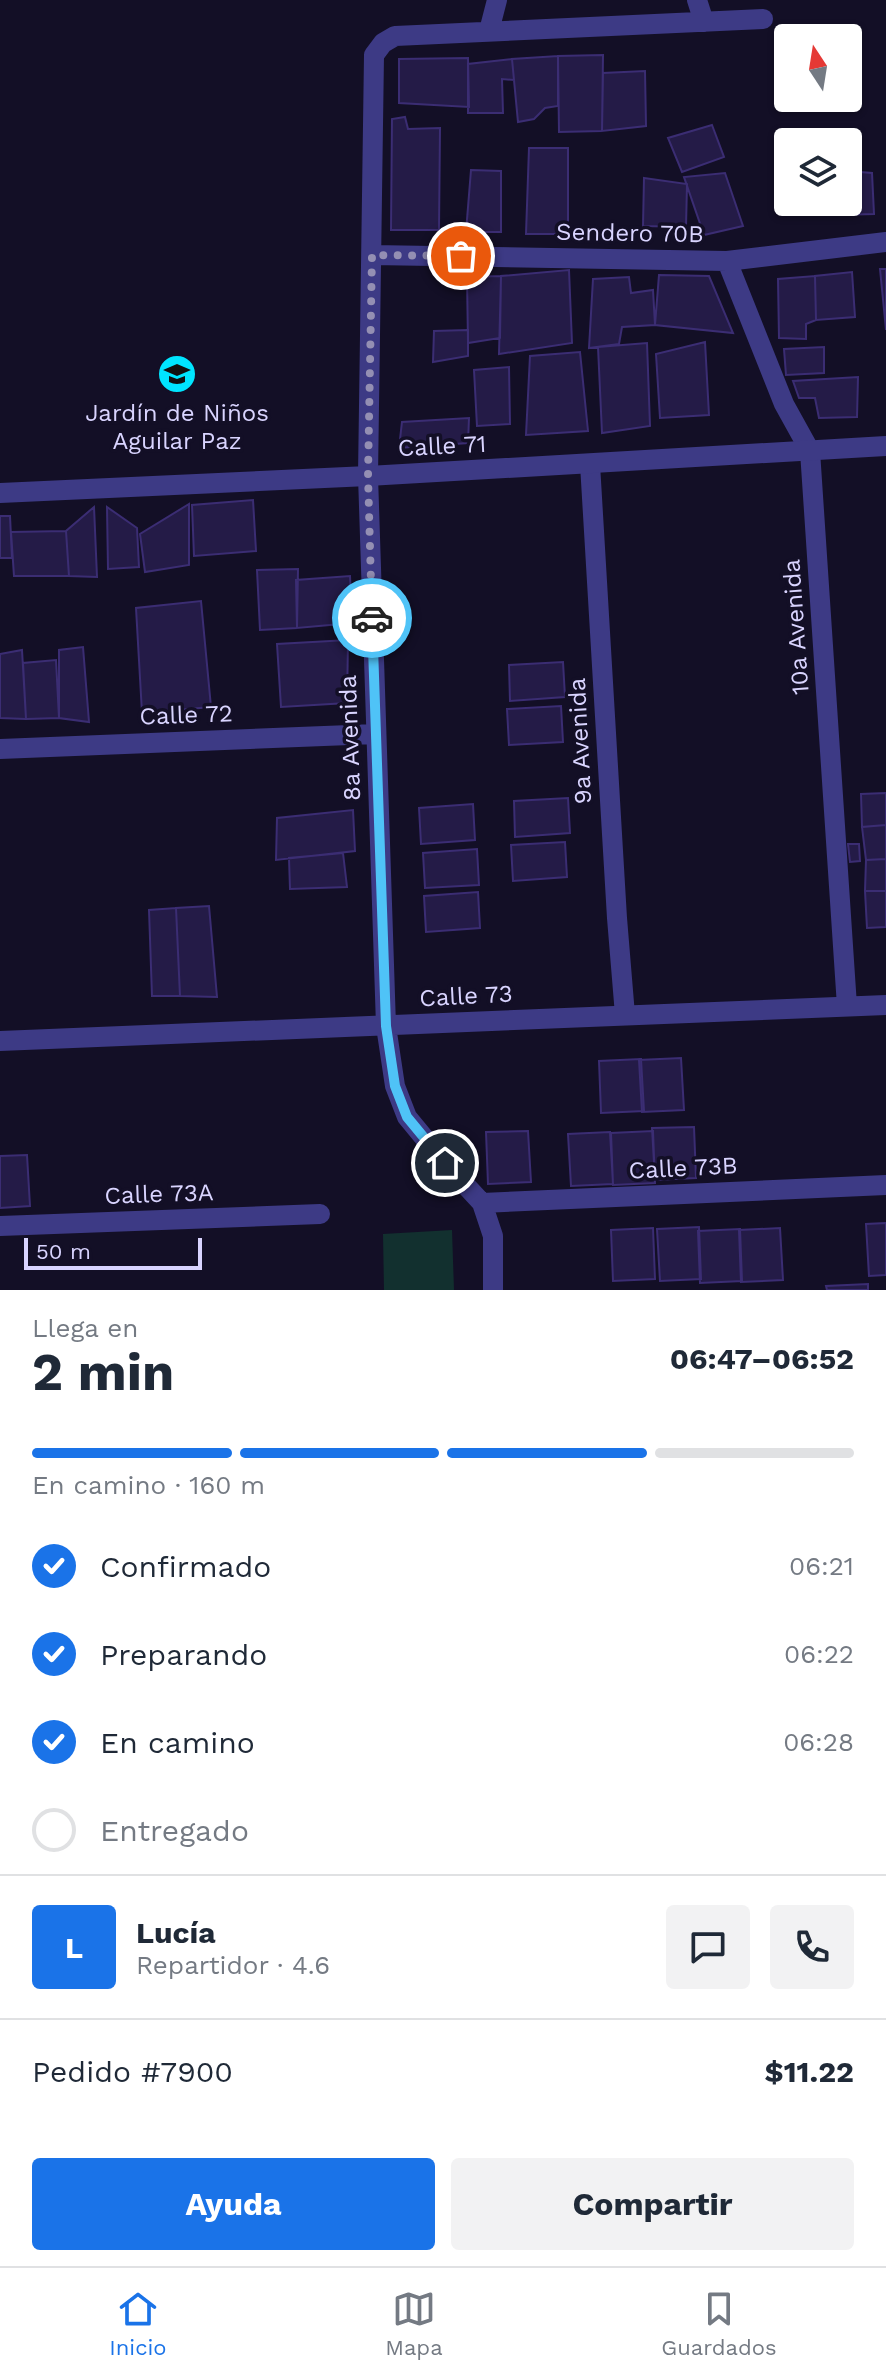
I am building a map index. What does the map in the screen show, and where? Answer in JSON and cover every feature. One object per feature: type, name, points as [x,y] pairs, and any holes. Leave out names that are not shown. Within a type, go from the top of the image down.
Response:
[{"type":"street","points":[[497,0],[489,31],[763,19]]},
{"type":"street","points":[[697,0],[704,22]]},
{"type":"street","name":"8a Avenida","points":[[489,31],[395,36],[383,43],[374,55],[368,476],[386,1026],[395,1086],[407,1117],[482,1203],[493,1236],[493,1290]]},
{"type":"street","name":"Sendero 70B","points":[[372,255],[727,261],[886,242]]},
{"type":"street","name":"10a Avenida","points":[[727,261],[784,404],[810,451],[847,1006]]},
{"type":"street","name":"Calle 71","points":[[0,493],[368,476],[886,446]]},
{"type":"street","name":"9a Avenida","points":[[590,464],[625,1015]]},
{"type":"street","name":"Calle 72","points":[[0,749],[375,734]]},
{"type":"street","name":"Calle 73","points":[[0,1041],[886,1005]]},
{"type":"street","name":"Calle 73B","points":[[482,1203],[886,1185]]},
{"type":"street","name":"Calle 73A","points":[[0,1226],[320,1214]]},
{"type":"green space","points":[[452,1230],[454,1290],[384,1290],[383,1234]]},
{"type":"building","points":[[603,55],[602,131],[559,132],[558,56]]},
{"type":"building","points":[[558,56],[558,106],[545,108],[534,119],[518,122],[512,59]]},
{"type":"building","points":[[468,58],[469,107],[399,103],[399,59]]},
{"type":"building","points":[[512,59],[514,80],[502,79],[503,113],[468,113],[468,64]]},
{"type":"building","points":[[645,71],[646,126],[602,131],[603,73]]},
{"type":"building","points":[[405,117],[408,129],[440,128],[439,230],[391,230],[392,119]]},
{"type":"building","points":[[712,125],[724,157],[682,172],[668,138]]},
{"type":"building","points":[[529,148],[568,148],[568,234],[526,234]]},
{"type":"building","points":[[471,170],[501,171],[501,232],[466,232]]},
{"type":"building","points":[[862,172],[872,173],[874,214],[862,214]]},
{"type":"building","points":[[725,173],[743,226],[704,235],[684,177]]},
{"type":"building","points":[[644,178],[687,184],[686,227],[643,226]]},
{"type":"building","points":[[880,269],[886,269],[886,330]]},
{"type":"building","points":[[569,270],[572,343],[499,354],[501,276]]},
{"type":"building","points":[[852,272],[855,317],[816,320],[815,276]]},
{"type":"building","points":[[659,275],[709,276],[733,333],[655,325]]},
{"type":"building","points":[[501,276],[500,338],[468,343],[467,277]]},
{"type":"building","points":[[815,276],[816,320],[806,324],[806,339],[779,338],[778,279]]},
{"type":"building","points":[[629,277],[631,293],[653,290],[655,325],[622,327],[619,344],[589,348],[593,279]]},
{"type":"building","points":[[468,330],[468,356],[433,362],[434,331]]},
{"type":"building","points":[[705,342],[709,415],[660,418],[656,354]]},
{"type":"building","points":[[647,343],[650,426],[602,433],[598,347]]},
{"type":"building","points":[[824,347],[824,373],[786,375],[784,349]]},
{"type":"building","points":[[580,352],[588,431],[526,435],[530,356]]},
{"type":"building","points":[[509,367],[510,424],[477,426],[474,370]]},
{"type":"building","points":[[858,377],[857,417],[819,418],[815,398],[799,398],[793,381]]},
{"type":"building","points":[[469,418],[468,443],[399,448],[402,422]]},
{"type":"building","points":[[253,500],[256,551],[194,556],[192,505]]},
{"type":"building","points":[[189,504],[189,565],[145,572],[140,534]]},
{"type":"building","points":[[94,507],[97,577],[69,576],[66,531]]},
{"type":"building","points":[[107,507],[137,528],[139,567],[108,569]]},
{"type":"building","points":[[0,516],[10,516],[12,558],[0,558]]},
{"type":"building","points":[[66,531],[69,576],[14,576],[11,532]]},
{"type":"building","points":[[298,569],[297,628],[260,630],[257,570]]},
{"type":"building","points":[[350,576],[352,623],[297,628],[296,580]]},
{"type":"building","points":[[201,601],[211,707],[142,713],[136,608]]},
{"type":"building","points":[[348,640],[347,703],[281,707],[277,644]]},
{"type":"building","points":[[83,647],[89,722],[59,718],[59,650]]},
{"type":"building","points":[[22,650],[26,719],[0,718],[0,654]]},
{"type":"building","points":[[56,660],[59,718],[26,719],[23,663]]},
{"type":"building","points":[[563,662],[565,697],[510,701],[509,665]]},
{"type":"building","points":[[561,706],[563,742],[509,745],[507,709]]},
{"type":"building","points":[[886,793],[886,825],[862,827],[861,794]]},
{"type":"building","points":[[568,798],[570,833],[515,837],[514,801]]},
{"type":"building","points":[[473,804],[475,840],[421,844],[419,808]]},
{"type":"building","points":[[353,810],[355,851],[276,860],[277,818]]},
{"type":"building","points":[[886,825],[886,859],[866,860],[862,827]]},
{"type":"building","points":[[565,842],[567,877],[513,881],[511,845]]},
{"type":"building","points":[[848,844],[859,844],[860,861],[850,862]]},
{"type":"building","points":[[477,849],[479,885],[425,888],[423,853]]},
{"type":"building","points":[[343,853],[347,887],[290,889],[289,858]]},
{"type":"building","points":[[886,859],[886,891],[865,891],[866,860]]},
{"type":"building","points":[[865,891],[886,891],[886,927],[867,928]]},
{"type":"building","points":[[478,892],[480,928],[426,932],[424,896]]},
{"type":"building","points":[[209,906],[217,997],[180,996],[176,908]]},
{"type":"building","points":[[176,908],[180,996],[152,996],[149,910]]},
{"type":"building","points":[[681,1058],[684,1110],[642,1112],[639,1060]]},
{"type":"building","points":[[641,1059],[644,1111],[601,1113],[599,1061]]},
{"type":"building","points":[[694,1127],[696,1178],[655,1180],[652,1128]]},
{"type":"building","points":[[528,1131],[531,1182],[488,1184],[486,1132]]},
{"type":"building","points":[[653,1131],[655,1183],[613,1185],[611,1133]]},
{"type":"building","points":[[610,1132],[613,1184],[571,1186],[568,1134]]},
{"type":"building","points":[[27,1155],[30,1206],[0,1208],[0,1156]]},
{"type":"building","points":[[886,1223],[886,1275],[869,1276],[866,1224]]},
{"type":"building","points":[[699,1227],[701,1279],[660,1281],[657,1229]]},
{"type":"building","points":[[653,1228],[655,1279],[613,1281],[611,1230]]},
{"type":"building","points":[[780,1228],[783,1280],[741,1282],[739,1230]]},
{"type":"building","points":[[740,1229],[742,1281],[700,1283],[698,1231]]},
{"type":"building","points":[[868,1284],[868,1290],[827,1290],[826,1286]]},
{"type":"way so far","points":[[372,618],[368,476],[372,255],[461,256]]},
{"type":"place","name":"Jardín de Niños Aguilar Paz","points":[[177,374]]},
{"type":"route","points":[[372,618],[386,1026],[395,1086],[407,1117],[445,1163]]}]
